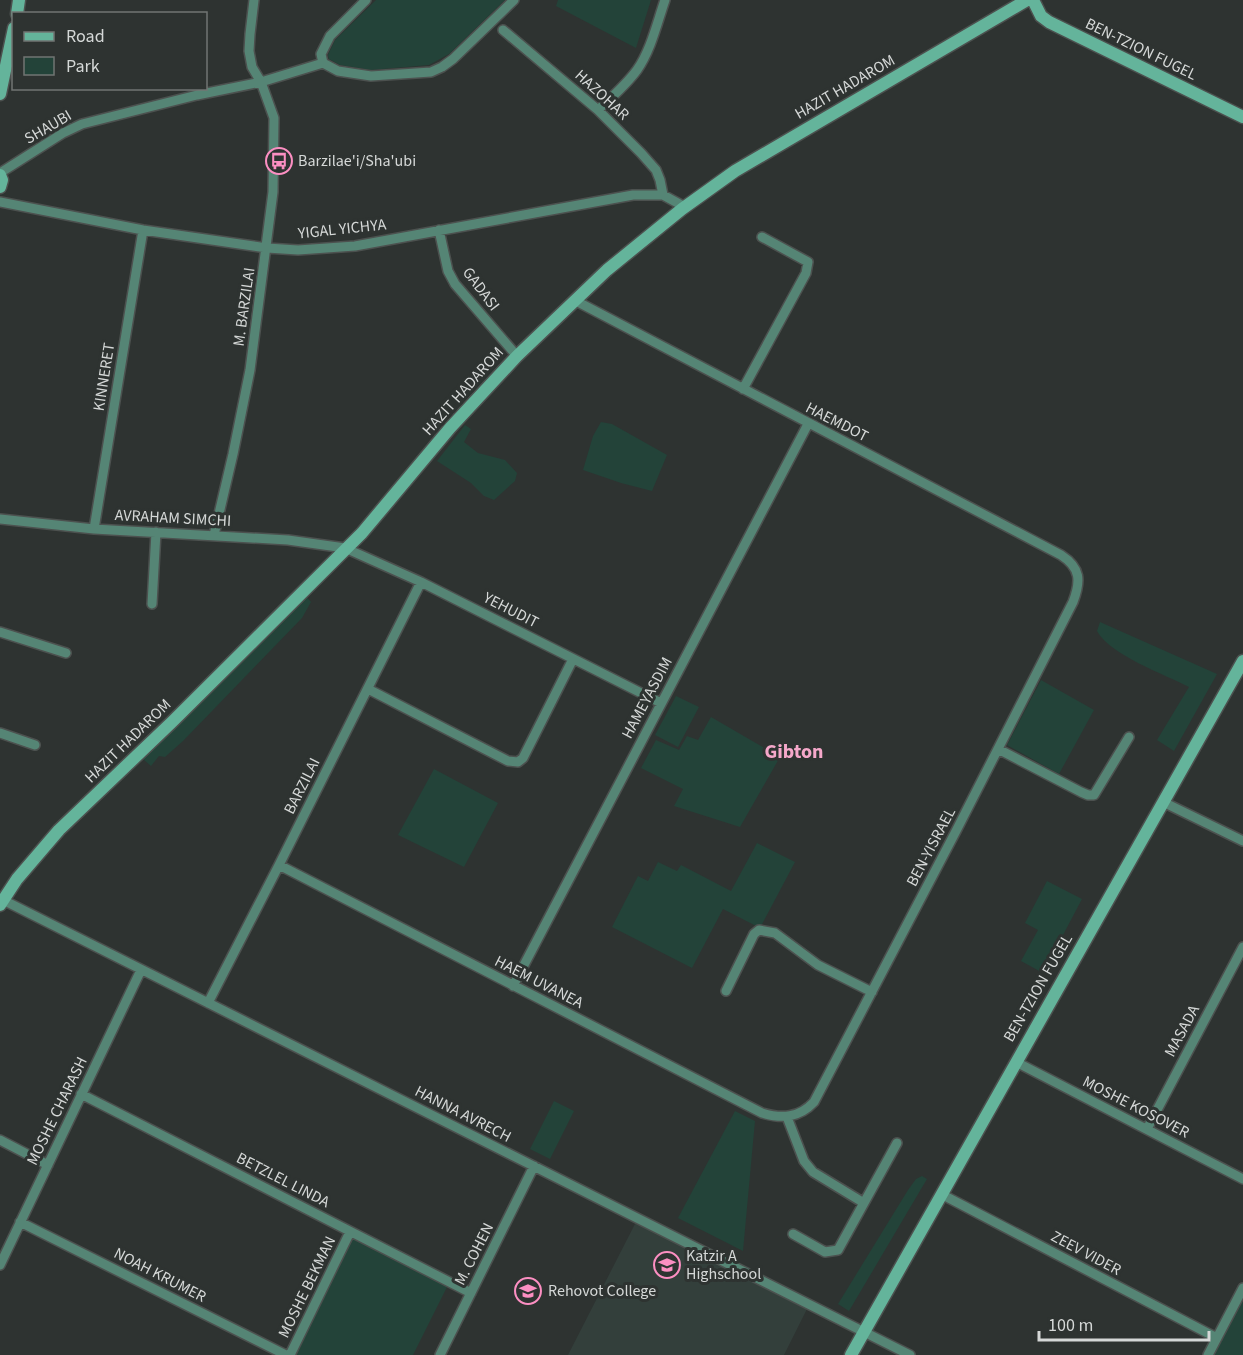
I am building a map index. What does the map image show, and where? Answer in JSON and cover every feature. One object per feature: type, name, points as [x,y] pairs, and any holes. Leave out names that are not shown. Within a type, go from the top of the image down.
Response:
[{"type":"street","name":"M. BARZILAI","points":[[214,535],[250,370],[273,192],[274,118],[261,82],[252,67],[249,51],[254,0]]},
{"type":"street","points":[[366,0],[330,36],[321,54],[323,63],[338,71],[360,75],[431,72],[453,59],[514,0]]},
{"type":"street","points":[[598,110],[624,86],[638,69],[648,49],[664,0]]},
{"type":"street","name":"HAZIT HADAROM","points":[[1,903],[17,879],[59,830],[172,722],[362,533],[450,428],[517,356],[607,270],[711,187],[772,148],[1027,0]]},
{"type":"street","name":"BEN-TZION FUGEL","points":[[1033,0],[1041,16],[1049,22],[1243,117]]},
{"type":"street","name":"HAZOHAR","points":[[503,30],[598,110],[656,170],[663,195]]},
{"type":"street","points":[[0,94],[12,37]]},
{"type":"street","name":"SHAUBI","points":[[0,174],[55,138],[82,124],[197,95],[261,82],[323,63]]},
{"type":"street","points":[[0,174],[2,183],[0,187]]},
{"type":"street","name":"YIGAL YICHYA","points":[[0,202],[144,230],[267,248],[298,250],[324,249],[633,195],[663,195],[685,207]]},
{"type":"street","name":"KINNERET","points":[[94,529],[144,230]]},
{"type":"street","name":"GADASI","points":[[439,230],[448,271],[455,284],[517,356]]},
{"type":"street","points":[[742,389],[807,273],[808,266],[808,262],[762,237]]},
{"type":"street","name":"HAEMDOT","points":[[576,301],[1061,555],[1076,566],[1078,574]]},
{"type":"street","name":"HAMEYASDIM","points":[[513,986],[808,424]]},
{"type":"street","name":"AVRAHAM SIMCHI","points":[[0,519],[94,529],[288,540],[345,548]]},
{"type":"street","points":[[152,604],[156,532]]},
{"type":"street","name":"YEHUDIT","points":[[345,548],[421,582],[661,703]]},
{"type":"street","name":"BEN-YISRAEL","points":[[787,1117],[799,1114],[814,1102],[1073,602],[1077,591],[1078,574]]},
{"type":"street","name":"BARZILAI","points":[[207,1003],[421,582]]},
{"type":"street","points":[[0,632],[66,653]]},
{"type":"street","points":[[368,689],[508,761],[518,762],[523,758],[573,658]]},
{"type":"street","name":"BEN-TZION FUGEL","points":[[851,1355],[1241,668]]},
{"type":"street","points":[[0,733],[35,745]]},
{"type":"street","points":[[998,749],[1081,792],[1094,795],[1129,737]]},
{"type":"street","points":[[1163,802],[1243,841]]},
{"type":"street","name":"HAEM UVANEA","points":[[279,865],[762,1113],[774,1117],[787,1117]]},
{"type":"street","name":"HANNA AVRECH","points":[[1,903],[141,970],[910,1355]]},
{"type":"street","points":[[726,991],[754,934],[759,930],[775,933],[818,965],[872,992]]},
{"type":"street","name":"MASADA","points":[[1148,1130],[1243,947]]},
{"type":"street","name":"MOSHE CHARASH","points":[[0,1265],[141,970]]},
{"type":"street","name":"MOSHE KOSOVER","points":[[1016,1062],[1243,1179]]},
{"type":"street","name":"BETZLEL LINDA","points":[[81,1095],[471,1293]]},
{"type":"street","points":[[787,1117],[804,1161],[813,1172],[864,1203]]},
{"type":"street","points":[[0,1140],[48,1165]]},
{"type":"street","points":[[793,1234],[825,1252],[835,1252],[897,1143]]},
{"type":"street","name":"M. COHEN","points":[[440,1355],[534,1166]]},
{"type":"street","name":"ZEEV VIDER","points":[[941,1194],[1217,1338]]},
{"type":"street","name":"NOAH KRUMER","points":[[20,1222],[286,1355]]},
{"type":"street","name":"MOSHE BEKMAN","points":[[290,1355],[351,1232]]},
{"type":"street","points":[[1208,1355],[1243,1288]]},
{"type":"shaded area","name":"Katzir A Highschool","points":[[636,1222],[807,1309],[784,1355],[568,1355]]},
{"type":"green space","points":[[376,0],[505,0],[449,54],[429,65],[371,70],[340,65],[329,59],[328,55],[335,40]]},
{"type":"green space","points":[[558,0],[651,0],[636,48],[556,6]]},
{"type":"green space","points":[[601,422],[612,424],[667,455],[652,491],[583,470],[593,436]]},
{"type":"green space","points":[[465,425],[471,429],[464,442],[478,453],[505,460],[517,473],[515,481],[494,500],[484,496],[471,483],[437,461]]},
{"type":"green space","points":[[306,596],[311,602],[302,618],[183,741],[165,757],[159,756],[151,766],[143,759]]},
{"type":"green space","points":[[1100,622],[1217,674],[1174,751],[1157,740],[1189,687],[1138,663],[1113,648],[1097,631]]},
{"type":"green space","points":[[1041,680],[1094,710],[1059,774],[1007,745]]},
{"type":"green space","points":[[676,696],[699,707],[678,747],[655,735]]},
{"type":"green space","points":[[711,717],[780,757],[740,827],[674,806],[683,789],[641,768],[656,740],[679,750],[687,736],[698,740]]},
{"type":"green space","points":[[434,769],[498,803],[464,867],[398,835]]},
{"type":"green space","points":[[757,843],[795,862],[760,928],[723,909],[692,968],[612,927],[638,876],[648,881],[658,862],[677,871],[681,865],[731,891]]},
{"type":"green space","points":[[1047,881],[1082,899],[1043,973],[1021,961],[1038,930],[1025,923]]},
{"type":"green space","points":[[554,1101],[574,1111],[550,1159],[530,1149]]},
{"type":"green space","points":[[735,1111],[755,1121],[743,1251],[678,1218]]},
{"type":"green space","points":[[922,1176],[927,1179],[849,1311],[838,1304],[908,1190],[916,1179]]},
{"type":"green space","points":[[352,1236],[448,1285],[413,1355],[293,1355]]},
{"type":"green space","points":[[1243,1299],[1243,1355],[1213,1355]]},
{"type":"place","name":"Barzilae'i/Sha'ubi","points":[[279,161]]},
{"type":"place","name":"Katzir A Highschool","points":[[667,1265]]},
{"type":"place","name":"Rehovot College","points":[[528,1291]]},
{"type":"district","name":"Gibton","points":[[794,752]]}]
